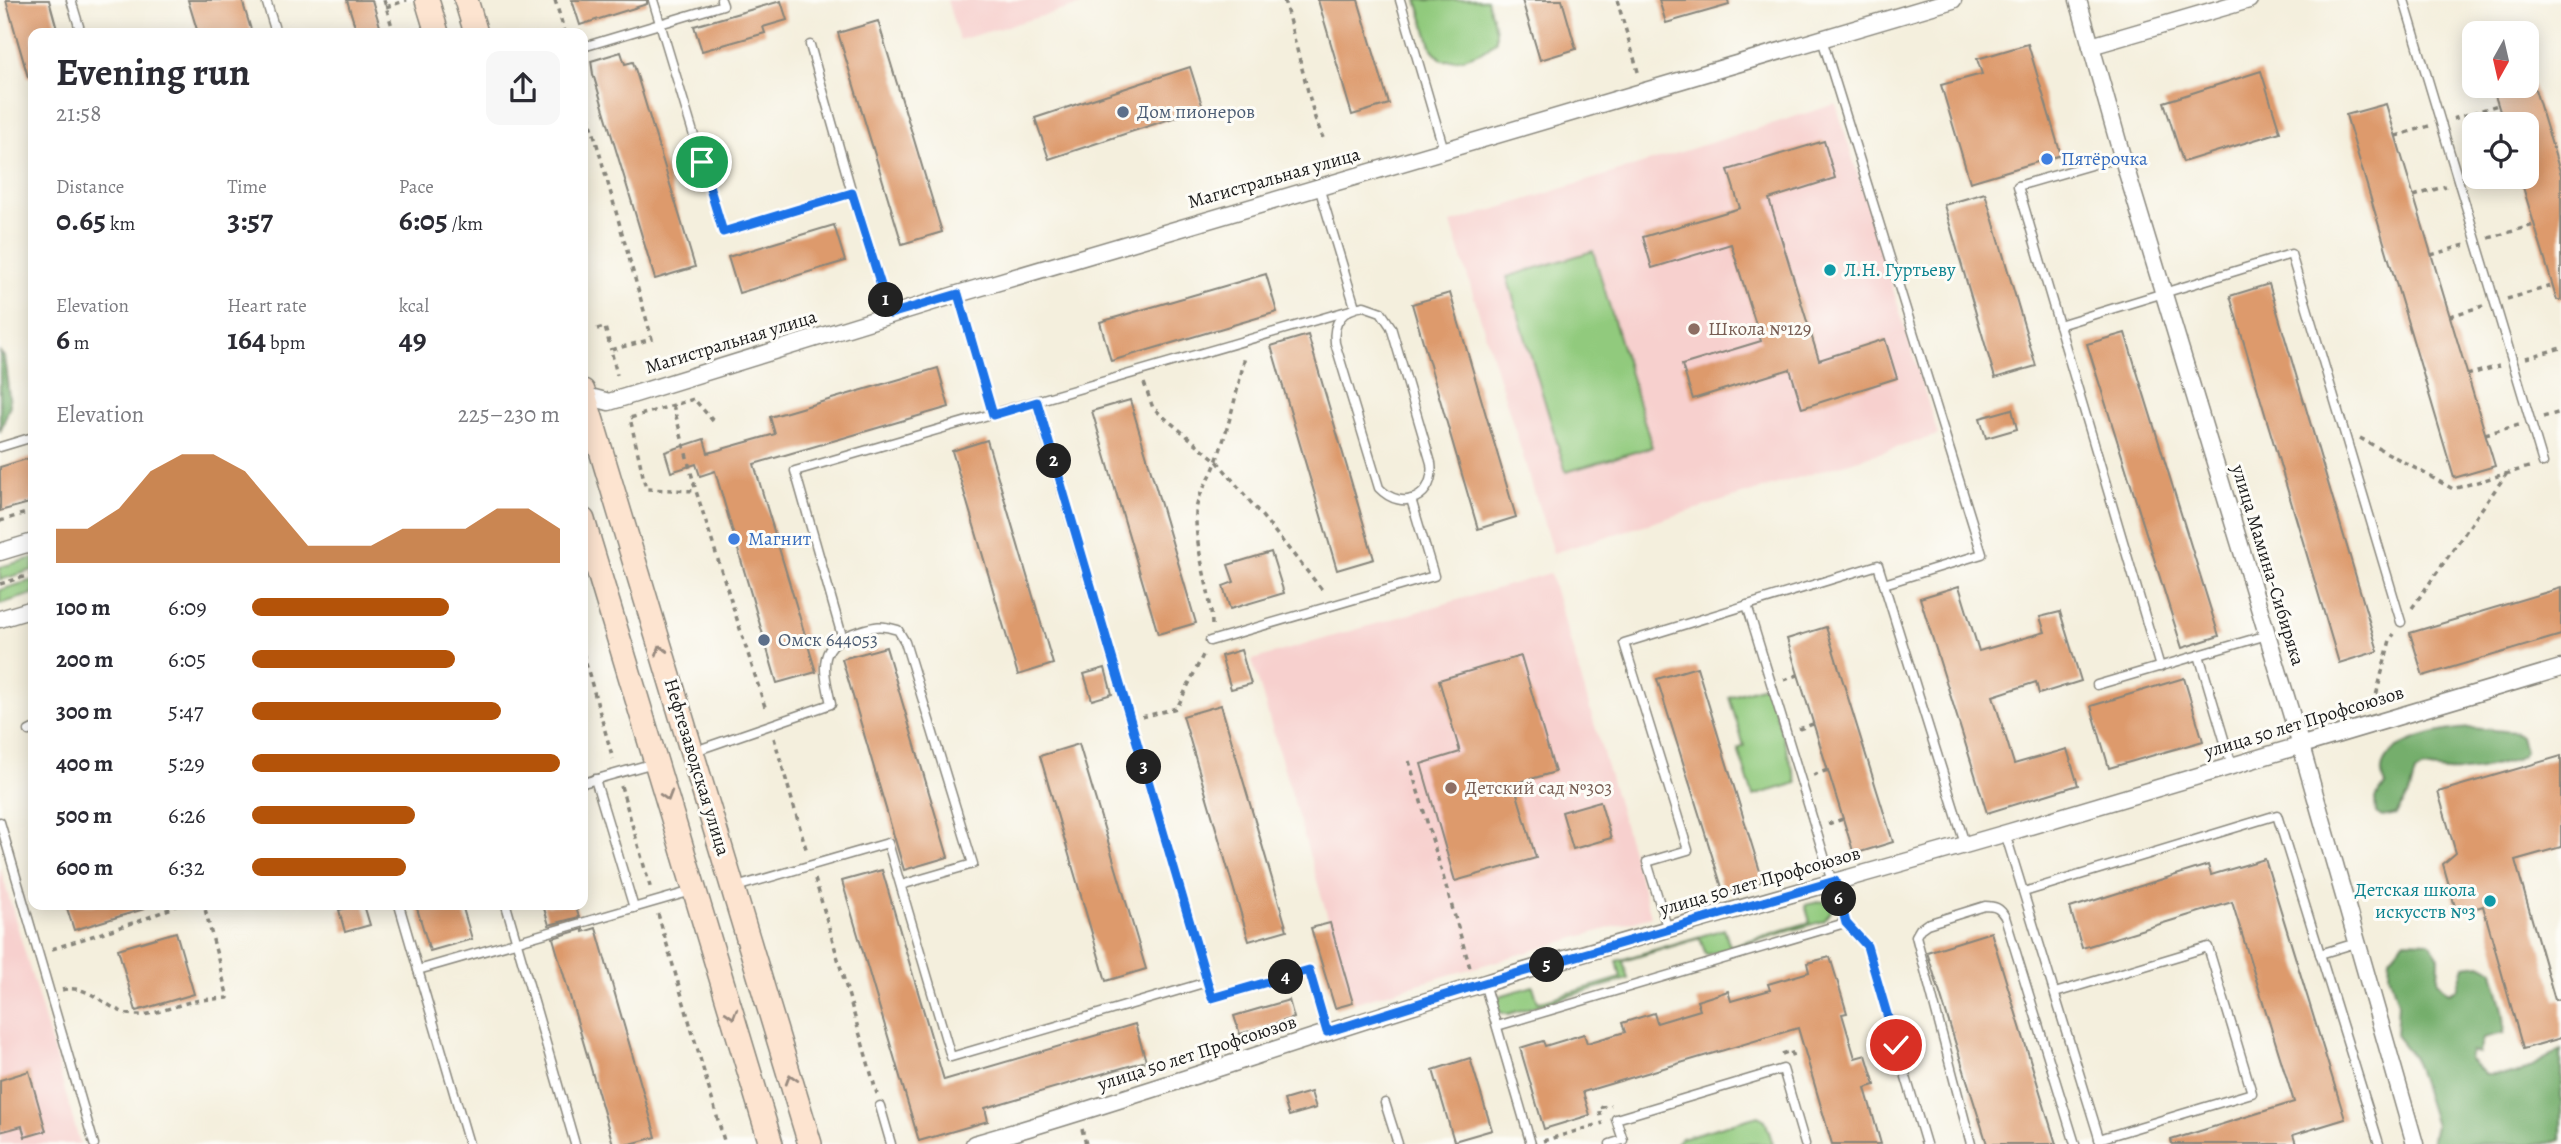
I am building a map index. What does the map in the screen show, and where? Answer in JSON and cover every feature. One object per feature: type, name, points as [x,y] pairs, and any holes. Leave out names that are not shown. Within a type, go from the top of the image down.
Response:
[{"type":"main road","points":[[427,0],[435,28]]},
{"type":"main road","points":[[466,0],[474,28]]},
{"type":"main road","name":"Нефтезаводская улица","points":[[588,432],[692,752],[810,1144]]},
{"type":"main road","name":"Нефтезаводская улица","points":[[588,536],[771,1144]]},
{"type":"street","name":"Магистральная улица","points":[[609,402],[890,314],[1953,0]]},
{"type":"street","name":"улица Мамина-Сибиряка","points":[[2078,0],[2122,156],[2301,746],[2415,1144]]},
{"type":"street","points":[[2091,46],[2249,0]]},
{"type":"street","points":[[588,396],[609,402],[588,428]]},
{"type":"street","points":[[0,552],[28,544]]},
{"type":"street","points":[[0,619],[28,611]]},
{"type":"street","name":"улица 50 лет Профсоюзов","points":[[974,1144],[1077,1114],[1327,1032],[1477,978],[1668,930],[2561,668]]},
{"type":"lane","points":[[71,0],[79,28]]},
{"type":"lane","points":[[266,0],[274,28]]},
{"type":"lane","points":[[653,0],[723,232],[852,193]]},
{"type":"lane","points":[[588,45],[723,5],[721,0]]},
{"type":"lane","points":[[1400,0],[1444,150]]},
{"type":"lane","points":[[2404,0],[2543,463]]},
{"type":"lane","points":[[1822,38],[1982,554],[1884,584]]},
{"type":"lane","points":[[810,45],[890,314]]},
{"type":"lane","points":[[2122,156],[2018,186],[2160,667]]},
{"type":"lane","points":[[1319,187],[1351,309]]},
{"type":"lane","points":[[2059,325],[2291,254],[2401,622]]},
{"type":"lane","points":[[958,294],[993,415]]},
{"type":"lane","points":[[842,636],[794,471],[1351,309],[1373,307],[1387,319],[1432,472],[1426,489],[1411,499],[1402,501],[1385,495],[1375,480],[1335,343],[1335,325],[1351,309]]},
{"type":"lane","points":[[1037,402],[1212,998],[1309,970],[1327,1032]]},
{"type":"lane","points":[[0,447],[28,439]]},
{"type":"lane","points":[[1210,641],[1434,576],[1411,499]]},
{"type":"lane","points":[[1668,930],[1647,862],[1688,850],[1624,643],[1878,565],[1965,844]]},
{"type":"lane","points":[[1747,605],[1846,923],[1867,946],[1926,1144]]},
{"type":"lane","points":[[692,752],[831,704],[824,668],[828,648],[842,636],[880,624],[898,630],[905,642],[973,864],[901,885]]},
{"type":"lane","points":[[2097,685],[2267,635]]},
{"type":"lane","points":[[2199,655],[2232,766]]},
{"type":"lane","points":[[588,781],[657,762]]},
{"type":"lane","points":[[595,779],[634,908]]},
{"type":"lane","points":[[2024,892],[2277,815],[2379,1144]]},
{"type":"lane","points":[[0,822],[94,1144]]},
{"type":"lane","points":[[2005,833],[2100,1141],[2252,1093],[2208,947],[2055,993]]},
{"type":"lane","points":[[733,888],[888,843],[951,1057],[1207,982]]},
{"type":"lane","points":[[418,970],[695,890]]},
{"type":"lane","points":[[1971,1144],[1916,936],[1927,924],[1985,906],[1994,906],[2006,917],[2076,1144]]},
{"type":"lane","points":[[400,910],[469,1144]]},
{"type":"lane","points":[[507,910],[575,1144]]},
{"type":"lane","points":[[1497,1026],[1846,923]]},
{"type":"lane","points":[[2320,954],[2356,943]]},
{"type":"lane","points":[[1477,978],[1497,1026],[1531,1144]]},
{"type":"lane","points":[[1610,1144],[1623,1140],[1616,1119],[1783,1069],[1805,1144]]},
{"type":"lane","points":[[1385,1103],[1398,1144]]},
{"type":"lane","points":[[880,1106],[891,1144]]},
{"type":"path","points":[[384,0],[392,28]]},
{"type":"path","points":[[386,7],[409,0]]},
{"type":"path","points":[[555,0],[563,28]]},
{"type":"path","points":[[1283,0],[1315,118],[1323,138]]},
{"type":"path","points":[[1617,0],[1644,91]]},
{"type":"path","points":[[588,113],[652,339],[611,350]]},
{"type":"path","points":[[597,329],[605,327],[617,374]]},
{"type":"path","points":[[1130,720],[1177,708],[1210,641],[1212,623],[1197,539],[1196,512],[1199,495],[1217,461],[1237,398],[1249,340]]},
{"type":"path","points":[[1137,373],[1145,384],[1153,408],[1217,461],[1335,605]]},
{"type":"path","points":[[696,491],[646,489],[630,418],[694,399],[713,421]]},
{"type":"path","points":[[673,405],[696,491],[770,724],[880,1106]]},
{"type":"path","points":[[2343,428],[2453,489],[2543,463]]},
{"type":"path","points":[[2369,723],[2390,640],[2507,473]]},
{"type":"path","points":[[0,521],[28,513]]},
{"type":"path","points":[[0,584],[28,576]]},
{"type":"path","points":[[1409,761],[1477,978]]},
{"type":"path","points":[[38,953],[167,910]]},
{"type":"path","points":[[50,993],[68,988],[85,991],[123,1013],[138,1015],[195,1001],[228,998],[205,910]]},
{"type":"shaded area","points":[[947,0],[1098,0],[959,40]]},
{"type":"shaded area","name":"Школа №129","points":[[1836,104],[1938,435],[1553,553],[1451,223]]},
{"type":"shaded area","name":"Детский сад №303","points":[[1550,573],[1651,916],[1353,1003],[1252,660]]},
{"type":"shaded area","points":[[0,867],[43,1014],[80,1144],[0,1144]]},
{"type":"green space","points":[[1417,0],[1487,0],[1496,30],[1496,40],[1486,49],[1471,56],[1442,60],[1432,49]]},
{"type":"green space","points":[[1593,251],[1652,447],[1566,472],[1507,277]]},
{"type":"green space","points":[[0,352],[4,357],[10,405],[0,432]]},
{"type":"green space","points":[[28,559],[28,572],[0,580],[0,567]]},
{"type":"green space","points":[[28,582],[28,596],[0,604],[0,590]]},
{"type":"green space","points":[[1767,685],[1797,783],[1753,796],[1738,749],[1744,746],[1729,697]]},
{"type":"green space","points":[[2472,728],[2515,732],[2521,736],[2525,752],[2514,760],[2470,771],[2423,768],[2415,773],[2409,795],[2396,814],[2382,817],[2376,813],[2375,798],[2385,786],[2382,770],[2385,759],[2394,750],[2419,738]]},
{"type":"green space","points":[[1822,901],[1829,905],[1831,912],[1824,921],[1706,955],[1700,938],[1623,961],[1628,979],[1508,1014],[1501,1013],[1496,1007],[1499,996],[1533,986],[1538,1002],[1621,978],[1617,961],[1724,929],[1730,946],[1810,922],[1805,905]]},
{"type":"green space","points":[[2404,941],[2429,942],[2439,957],[2438,981],[2449,993],[2457,989],[2464,966],[2480,964],[2493,970],[2503,1010],[2504,1033],[2483,1038],[2479,1053],[2471,1052],[2469,1059],[2486,1075],[2518,1074],[2561,1050],[2561,1140],[2549,1144],[2431,1144],[2435,1125],[2414,1058],[2396,1035],[2398,1003],[2389,974],[2390,958]]},
{"type":"green space","points":[[1758,1116],[1765,1120],[1773,1144],[1675,1144],[1681,1138]]},
{"type":"building","points":[[6,0],[49,0],[57,28],[28,28],[28,77]]},
{"type":"building","points":[[188,0],[242,0],[250,28],[196,28]]},
{"type":"building","points":[[347,0],[372,0],[380,28],[355,28]]},
{"type":"building","points":[[572,0],[647,0],[647,4],[580,25]]},
{"type":"building","points":[[1318,0],[1358,0],[1389,104],[1352,115]]},
{"type":"building","points":[[1522,0],[1562,0],[1576,49],[1540,60]]},
{"type":"building","points":[[1659,0],[1728,0],[1729,5],[1666,23]]},
{"type":"building","points":[[781,1],[787,20],[763,27],[765,33],[702,51],[694,26]]},
{"type":"building","points":[[878,21],[942,232],[902,244],[838,33]]},
{"type":"building","points":[[2028,44],[2061,155],[1970,182],[1941,85],[1982,74],[1977,59]]},
{"type":"building","points":[[621,52],[625,64],[633,62],[695,267],[655,279],[591,61]]},
{"type":"building","points":[[1190,67],[1203,108],[1049,159],[1035,118]]},
{"type":"building","points":[[2261,71],[2280,132],[2183,162],[2164,102]]},
{"type":"building","points":[[2496,98],[2538,98],[2561,175],[2561,300],[2557,300],[2524,189],[2539,189],[2539,112],[2500,112]]},
{"type":"building","points":[[2386,104],[2495,466],[2454,478],[2346,115]]},
{"type":"building","points":[[1824,141],[1835,178],[1769,199],[1819,360],[1885,339],[1897,378],[1802,408],[1790,369],[1693,399],[1682,365],[1761,341],[1731,244],[1652,268],[1643,237],[1740,208],[1728,170]]},
{"type":"building","points":[[1985,193],[2036,366],[1995,378],[1944,205]]},
{"type":"building","points":[[834,225],[845,261],[739,293],[728,257]]},
{"type":"building","points":[[1266,274],[1277,312],[1111,361],[1100,322]]},
{"type":"building","points":[[2269,284],[2378,651],[2339,663],[2230,296]]},
{"type":"building","points":[[1450,293],[1516,517],[1478,529],[1412,304]]},
{"type":"building","points":[[2125,333],[2219,636],[2182,648],[2087,344]]},
{"type":"building","points":[[1308,335],[1374,559],[1337,570],[1271,346]]},
{"type":"building","points":[[938,368],[949,407],[754,464],[816,672],[777,683],[715,471],[700,476],[696,464],[671,472],[665,452],[704,439],[708,453],[775,434],[770,417]]},
{"type":"building","points":[[1130,400],[1196,623],[1158,634],[1092,411]]},
{"type":"building","points":[[2012,409],[2017,429],[1986,438],[1980,418]]},
{"type":"building","points":[[987,440],[1053,664],[1018,675],[952,451]]},
{"type":"building","points":[[28,459],[28,503],[0,511],[0,467]]},
{"type":"building","points":[[1271,552],[1284,593],[1230,609],[1223,586],[1234,582],[1228,565]]},
{"type":"building","points":[[1959,586],[1979,651],[2045,632],[2040,617],[2060,612],[2081,681],[2039,694],[2036,682],[1993,696],[2014,764],[2067,749],[2078,785],[1987,813],[1920,598]]},
{"type":"building","points":[[2561,588],[2561,635],[2423,676],[2410,633]]},
{"type":"building","points":[[1826,627],[1893,842],[1854,854],[1787,639]]},
{"type":"building","points":[[886,647],[948,857],[904,870],[842,659]]},
{"type":"building","points":[[1241,650],[1251,684],[1231,689],[1221,656]]},
{"type":"building","points":[[1521,656],[1555,772],[1514,784],[1536,858],[1455,881],[1421,764],[1460,752],[1439,680]]},
{"type":"building","points":[[1697,667],[1763,881],[1724,894],[1657,679]]},
{"type":"building","points":[[1105,668],[1112,694],[1092,700],[1084,674]]},
{"type":"building","points":[[2184,678],[2203,741],[2109,768],[2091,706]]},
{"type":"building","points":[[1221,705],[1287,930],[1249,941],[1183,716]]},
{"type":"building","points":[[1079,744],[1146,969],[1106,981],[1040,756]]},
{"type":"building","name":"Детская школа искусств №3","points":[[2561,756],[2561,847],[2515,860],[2555,1000],[2561,999],[2561,1038],[2523,1049],[2483,906],[2457,914],[2443,864],[2456,853],[2438,792]]},
{"type":"building","points":[[1600,801],[1611,838],[1573,849],[1562,812]]},
{"type":"building","points":[[2265,859],[2345,1119],[2293,1135],[2296,1144],[2172,1144],[2171,1140],[2294,1102],[2232,902],[2082,948],[2070,908],[2208,865],[2211,875]]},
{"type":"building","points":[[882,870],[944,1080],[1135,1024],[1146,1061],[985,1108],[988,1121],[919,1141],[842,881]]},
{"type":"building","points":[[68,910],[141,910],[74,930]]},
{"type":"building","points":[[339,910],[366,910],[370,925],[345,932]]},
{"type":"building","points":[[418,910],[463,910],[472,939],[430,951]]},
{"type":"building","points":[[544,910],[577,910],[579,917],[549,925]]},
{"type":"building","points":[[1330,923],[1353,1003],[1335,1008],[1311,928]]},
{"type":"building","points":[[596,928],[656,1137],[630,1144],[613,1144],[553,938]]},
{"type":"building","points":[[176,932],[194,994],[136,1011],[118,949]]},
{"type":"building","points":[[1991,932],[2056,1144],[1987,1144],[1927,952]]},
{"type":"building","points":[[1830,957],[1847,1013],[1842,1014],[1855,1058],[1866,1055],[1875,1085],[1865,1088],[1881,1144],[1832,1144],[1798,1028],[1583,1092],[1590,1115],[1544,1129],[1520,1048],[1543,1041],[1545,1046],[1584,1034],[1587,1043],[1625,1032],[1622,1023],[1654,1013],[1657,1023],[1700,1010],[1697,1001],[1728,991],[1731,1001],[1770,990],[1768,984],[1809,972],[1807,963]]},
{"type":"building","points":[[1289,1000],[1294,1018],[1240,1034],[1234,1016]]},
{"type":"building","points":[[1470,1058],[1492,1130],[1454,1141],[1433,1070]]},
{"type":"building","points":[[29,1071],[46,1131],[25,1137],[22,1126],[0,1132],[0,1080]]},
{"type":"building","points":[[1311,1092],[1316,1108],[1289,1116],[1284,1100]]},
{"type":"place","name":"Дом пионеров","points":[[1123,112]]},
{"type":"place","name":"Пятёрочка","points":[[2047,159]]},
{"type":"place","name":"Л.Н. Гуртьеву","points":[[1830,270]]},
{"type":"place","name":"Школа №129","points":[[1694,329]]},
{"type":"place","name":"Магнит","points":[[734,539]]},
{"type":"place","name":"Омск 644053","points":[[764,640]]},
{"type":"place","name":"Детский сад №303","points":[[1451,788]]},
{"type":"place","name":"Детская школа искусств №3","points":[[2490,901]]},
{"type":"route","points":[[702,162],[723,232],[852,193],[890,314],[958,294],[993,415],[1037,402],[1212,998],[1309,970],[1327,1032],[1484,983],[1835,881],[1846,923],[1867,946],[1896,1045]]}]
